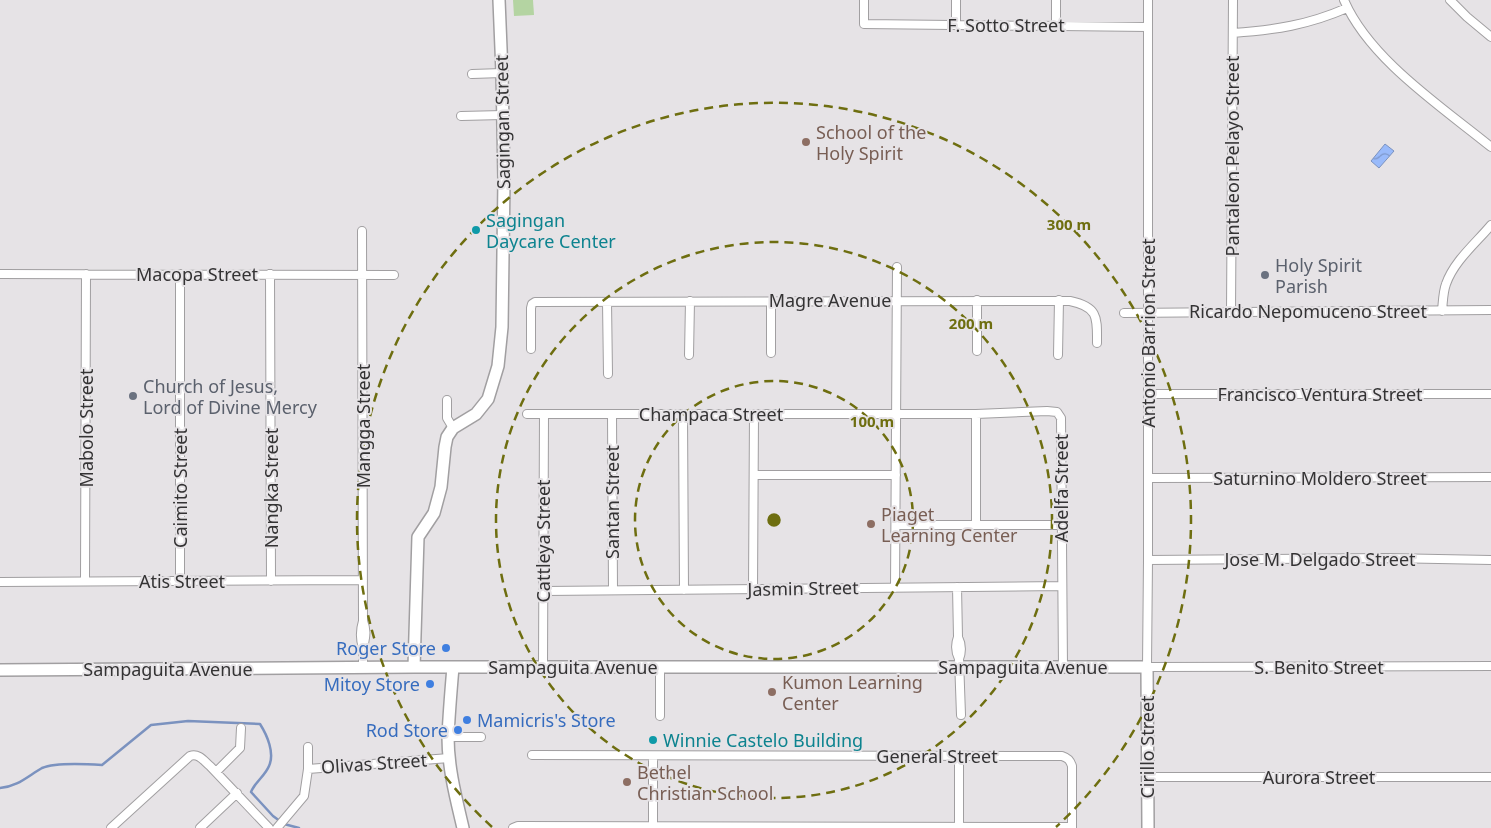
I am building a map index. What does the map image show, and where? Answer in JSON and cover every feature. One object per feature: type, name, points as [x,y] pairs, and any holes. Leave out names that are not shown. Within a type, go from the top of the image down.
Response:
[{"type":"main road","name":"Sagingan Street","points":[[453,428],[476,414],[488,399],[498,366],[502,327],[504,180],[499,0]]},
{"type":"main road","points":[[414,667],[418,537],[434,513],[441,487],[444,447],[447,437],[453,428]]},
{"type":"main road","name":"Sampaguita Avenue","points":[[0,670],[660,667],[959,663],[1063,667],[1147,667]]},
{"type":"main road","points":[[453,667],[448,737],[449,758],[463,828]]},
{"type":"main road","name":"Cirillo Street","points":[[1147,667],[1148,828]]},
{"type":"street","name":"F. Sotto Street","points":[[864,0],[864,24],[1148,26]]},
{"type":"street","points":[[956,0],[956,25]]},
{"type":"street","points":[[1056,0],[1056,26]]},
{"type":"street","name":"Antonio Barrion Street","points":[[1147,667],[1148,0]]},
{"type":"street","name":"Pantaleon Pelayo Street","points":[[1231,312],[1233,0]]},
{"type":"street","points":[[1450,0],[1491,37]]},
{"type":"street","points":[[1233,33],[1279,29],[1304,24],[1326,17],[1346,4],[1366,36],[1390,64],[1491,147]]},
{"type":"street","points":[[472,74],[502,73]]},
{"type":"street","points":[[461,116],[502,115]]},
{"type":"street","points":[[1442,311],[1446,283],[1452,271],[1491,225]]},
{"type":"street","name":"Mangga Street","points":[[362,231],[363,621],[361,640],[363,668]]},
{"type":"street","points":[[896,588],[897,267]]},
{"type":"street","name":"Macopa Street","points":[[0,274],[394,275]]},
{"type":"street","name":"Mabolo Street","points":[[85,581],[86,274]]},
{"type":"street","name":"Caimito Street","points":[[180,274],[180,581]]},
{"type":"street","name":"Nangka Street","points":[[270,274],[271,581]]},
{"type":"street","points":[[977,300],[978,351]]},
{"type":"street","points":[[1058,300],[1058,355]]},
{"type":"street","name":"Magre Avenue","points":[[531,349],[531,308],[535,302],[1058,300],[1081,303],[1093,312],[1096,319],[1097,344]]},
{"type":"street","points":[[689,355],[690,301]]},
{"type":"street","points":[[771,301],[771,354]]},
{"type":"street","points":[[607,302],[608,374]]},
{"type":"street","name":"Ricardo Nepomuceno Street","points":[[1124,313],[1491,310]]},
{"type":"street","name":"Francisco Ventura Street","points":[[1148,394],[1491,394]]},
{"type":"street","points":[[448,400],[447,418],[453,428]]},
{"type":"street","name":"Adelfa Street","points":[[896,414],[976,414],[1047,411],[1060,414],[1063,667]]},
{"type":"street","name":"Champaca Street","points":[[527,414],[896,414]]},
{"type":"street","name":"Cattleya Street","points":[[543,667],[544,414]]},
{"type":"street","name":"Santan Street","points":[[612,414],[613,590]]},
{"type":"street","points":[[683,414],[684,590]]},
{"type":"street","points":[[753,589],[754,414]]},
{"type":"street","points":[[976,414],[976,524]]},
{"type":"street","points":[[754,475],[896,475]]},
{"type":"street","name":"Saturnino Moldero Street","points":[[1148,478],[1491,477]]},
{"type":"street","points":[[896,524],[1062,524]]},
{"type":"street","name":"Jose M. Delgado Street","points":[[1148,560],[1386,558],[1491,560]]},
{"type":"street","name":"Atis Street","points":[[0,582],[363,580]]},
{"type":"street","name":"Jasmin Street","points":[[544,591],[1062,586]]},
{"type":"street","points":[[957,587],[958,637],[961,642],[962,653],[959,663],[960,715]]},
{"type":"street","name":"S. Benito Street","points":[[1147,667],[1491,666]]},
{"type":"street","points":[[660,667],[660,716]]},
{"type":"street","points":[[216,772],[238,752],[241,728]]},
{"type":"street","points":[[448,737],[481,737]]},
{"type":"street","points":[[308,747],[308,769]]},
{"type":"street","points":[[111,828],[193,755],[200,757],[216,772],[269,828]]},
{"type":"street","name":"General Street","points":[[532,755],[1062,756],[1070,760],[1072,766],[1072,827]]},
{"type":"street","points":[[653,756],[653,827]]},
{"type":"street","points":[[959,757],[959,827]]},
{"type":"street","name":"Olivas Street","points":[[281,824],[304,796],[308,769],[449,758]]},
{"type":"street","name":"Aurora Street","points":[[1148,777],[1491,777]]},
{"type":"street","points":[[200,828],[237,793]]},
{"type":"street","points":[[513,827],[1072,827]]},
{"type":"green space","points":[[513,0],[533,0],[534,15],[514,16]]},
{"type":"water","points":[[1385,144],[1394,151],[1379,168],[1371,161]]},
{"type":"waterway","points":[[0,788],[17,783],[48,766],[72,764],[102,765],[151,725],[188,721],[260,724],[271,750],[271,761],[267,770],[251,792],[273,816],[284,824],[299,828]]},
{"type":"place","name":"School of the Holy Spirit","points":[[806,142]]},
{"type":"place","name":"Sagingan Daycare Center","points":[[476,230]]},
{"type":"place","name":"Holy Spirit Parish","points":[[1265,275]]},
{"type":"place","name":"Church of Jesus, Lord of Divine Mercy","points":[[133,396]]},
{"type":"place","name":"Piaget Learning Center","points":[[871,524]]},
{"type":"place","name":"Roger Store","points":[[446,648]]},
{"type":"place","name":"Mitoy Store","points":[[430,684]]},
{"type":"place","name":"Kumon Learning Center","points":[[772,692]]},
{"type":"place","name":"Mamicris's Store","points":[[467,720]]},
{"type":"place","name":"Rod Store","points":[[458,730]]},
{"type":"place","name":"Winnie Castelo Building","points":[[653,740]]},
{"type":"place","name":"Bethel Christian School","points":[[627,782]]}]
